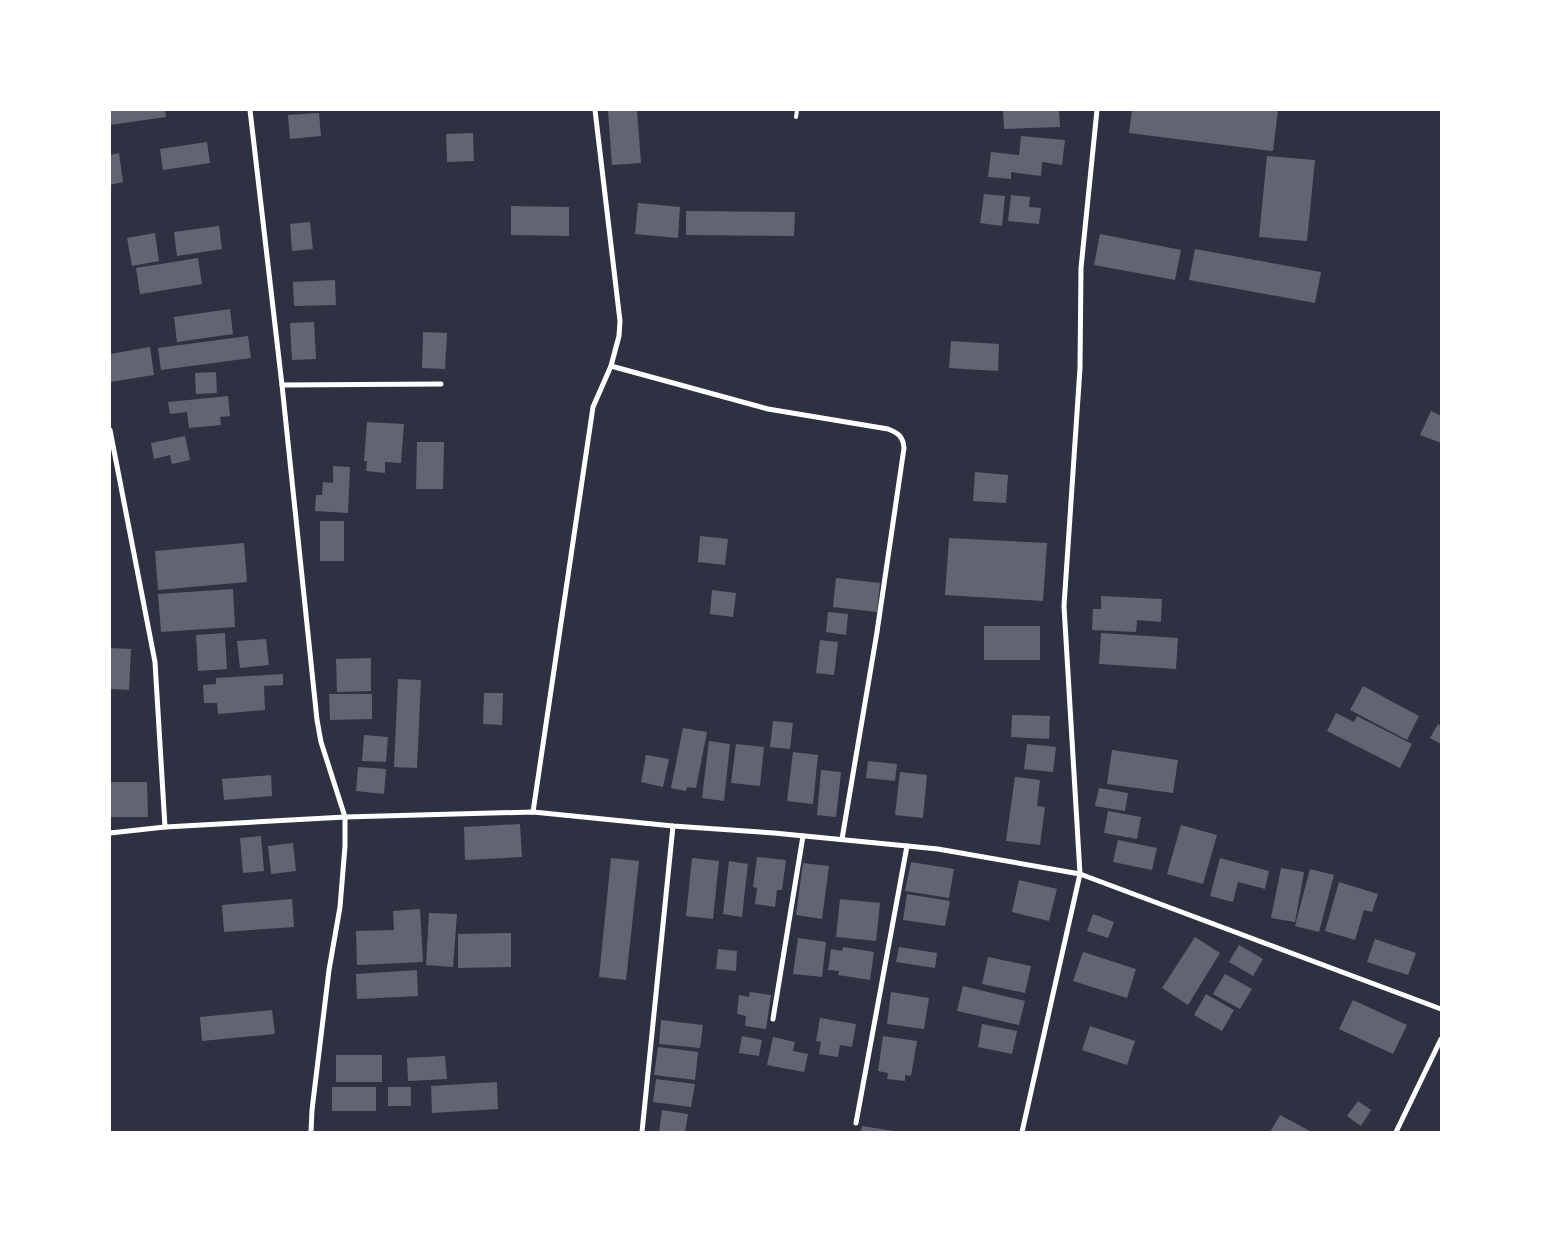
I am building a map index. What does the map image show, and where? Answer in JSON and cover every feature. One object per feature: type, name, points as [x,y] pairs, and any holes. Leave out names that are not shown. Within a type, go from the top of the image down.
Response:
[{"type":"street","points":[[250,110],[282,385],[317,720],[321,742],[344,816],[345,846],[340,907],[329,970],[311,1132]]},
{"type":"street","points":[[533,812],[593,407],[612,366],[619,336],[620,321],[595,110]]},
{"type":"street","points":[[1022,1132],[1080,874],[1064,606],[1080,368],[1081,268],[1097,110]]},
{"type":"street","points":[[612,366],[768,408],[888,429],[898,433],[903,440],[904,448],[877,632],[842,840]]},
{"type":"street","points":[[282,385],[441,384]]},
{"type":"street","points":[[110,430],[155,662],[165,827]]},
{"type":"street","points":[[110,833],[165,827],[344,816],[533,812],[938,849],[1080,874],[1441,1009]]},
{"type":"street","points":[[642,1132],[674,826]]},
{"type":"street","points":[[773,1019],[803,836]]},
{"type":"street","points":[[856,1123],[908,846]]},
{"type":"street","points":[[1396,1132],[1441,1039]]},
{"type":"lane","points":[[796,117],[797,110]]},
{"type":"building","points":[[110,110],[165,110],[166,117],[110,125]]},
{"type":"building","points":[[637,110],[641,163],[612,165],[608,111]]},
{"type":"building","points":[[1003,110],[1059,110],[1060,127],[1004,129]]},
{"type":"building","points":[[1132,110],[1278,110],[1273,151],[1129,133]]},
{"type":"building","points":[[319,113],[321,136],[290,139],[288,115]]},
{"type":"building","points":[[473,133],[474,161],[447,162],[446,134]]},
{"type":"building","points":[[1021,136],[1065,140],[1062,165],[1042,162],[1041,176],[1011,172],[1011,179],[988,177],[991,152],[1019,155]]},
{"type":"building","points":[[207,142],[210,163],[163,170],[160,149]]},
{"type":"building","points":[[119,153],[123,182],[110,185],[110,155]]},
{"type":"building","points":[[1267,156],[1315,160],[1307,241],[1259,237]]},
{"type":"building","points":[[984,194],[1005,196],[1002,226],[980,223]]},
{"type":"building","points":[[1011,195],[1030,197],[1029,207],[1041,208],[1039,224],[1008,221]]},
{"type":"building","points":[[638,203],[680,207],[678,238],[635,234]]},
{"type":"building","points":[[511,206],[569,207],[569,236],[511,235]]},
{"type":"building","points":[[686,211],[795,212],[794,236],[686,235]]},
{"type":"building","points":[[310,222],[313,249],[292,251],[290,224]]},
{"type":"building","points":[[219,226],[222,249],[177,256],[174,232]]},
{"type":"building","points":[[155,233],[159,261],[132,266],[127,238]]},
{"type":"building","points":[[1100,234],[1181,250],[1175,280],[1094,265]]},
{"type":"building","points":[[1195,249],[1321,272],[1315,303],[1189,280]]},
{"type":"building","points":[[198,258],[202,284],[140,294],[136,268]]},
{"type":"building","points":[[335,280],[336,305],[294,306],[293,282]]},
{"type":"building","points":[[230,309],[233,334],[177,342],[174,317]]},
{"type":"building","points":[[314,322],[316,359],[292,360],[290,323]]},
{"type":"building","points":[[423,332],[447,333],[445,369],[422,368]]},
{"type":"building","points":[[248,336],[251,358],[161,370],[158,348]]},
{"type":"building","points":[[951,341],[999,344],[998,371],[949,368]]},
{"type":"building","points":[[150,347],[154,375],[110,382],[110,354]]},
{"type":"building","points":[[216,372],[217,393],[196,394],[195,373]]},
{"type":"building","points":[[228,396],[230,416],[220,417],[221,425],[189,428],[187,412],[170,414],[168,402]]},
{"type":"building","points":[[1431,411],[1441,416],[1441,443],[1420,435]]},
{"type":"building","points":[[367,422],[404,424],[401,463],[385,462],[385,473],[366,471],[367,461],[364,461]]},
{"type":"building","points":[[185,436],[190,460],[172,464],[170,455],[154,459],[151,443]]},
{"type":"building","points":[[417,442],[444,442],[443,489],[416,489]]},
{"type":"building","points":[[333,466],[350,467],[348,513],[315,511],[316,495],[322,495],[323,482],[333,483]]},
{"type":"building","points":[[975,472],[1008,475],[1006,503],[973,501]]},
{"type":"building","points":[[320,521],[344,521],[344,561],[320,561]]},
{"type":"building","points":[[700,536],[728,539],[725,565],[698,562]]},
{"type":"building","points":[[949,538],[1047,543],[1043,601],[945,595]]},
{"type":"building","points":[[244,543],[247,582],[158,590],[155,551]]},
{"type":"building","points":[[836,578],[880,583],[877,612],[833,607]]},
{"type":"building","points":[[233,589],[235,627],[161,632],[158,594]]},
{"type":"building","points":[[712,590],[736,593],[733,617],[710,614]]},
{"type":"building","points":[[1101,596],[1162,599],[1161,622],[1137,620],[1136,632],[1092,630],[1093,609],[1101,609]]},
{"type":"building","points":[[828,612],[848,614],[846,635],[826,632]]},
{"type":"building","points":[[984,626],[1040,626],[1040,660],[984,660]]},
{"type":"building","points":[[225,633],[227,669],[198,671],[196,635]]},
{"type":"building","points":[[1101,633],[1178,638],[1176,669],[1099,664]]},
{"type":"building","points":[[266,639],[269,665],[240,668],[237,641]]},
{"type":"building","points":[[820,640],[838,642],[834,675],[816,673]]},
{"type":"building","points":[[110,648],[131,649],[129,690],[110,689]]},
{"type":"building","points":[[371,658],[371,691],[337,692],[336,659]]},
{"type":"building","points":[[283,674],[283,685],[264,686],[265,710],[218,714],[217,703],[204,703],[203,685],[216,684],[216,678]]},
{"type":"building","points":[[398,679],[421,680],[417,768],[394,767]]},
{"type":"building","points":[[1363,686],[1419,716],[1407,740],[1350,710]]},
{"type":"building","points":[[484,693],[503,693],[502,725],[483,724]]},
{"type":"building","points":[[329,694],[372,694],[372,719],[330,720]]},
{"type":"building","points":[[1336,713],[1354,722],[1357,716],[1412,744],[1400,768],[1327,731]]},
{"type":"building","points":[[1012,715],[1050,716],[1049,739],[1011,737]]},
{"type":"building","points":[[773,721],[793,723],[790,749],[770,747]]},
{"type":"building","points":[[1438,724],[1441,726],[1441,744],[1430,738]]},
{"type":"building","points":[[683,728],[707,732],[696,788],[687,787],[686,791],[671,788]]},
{"type":"building","points":[[364,735],[388,737],[386,762],[362,761]]},
{"type":"building","points":[[709,741],[730,744],[724,801],[702,798]]},
{"type":"building","points":[[736,744],[764,747],[760,786],[731,783]]},
{"type":"building","points":[[1027,744],[1056,747],[1053,772],[1024,769]]},
{"type":"building","points":[[1112,750],[1178,760],[1173,793],[1107,784]]},
{"type":"building","points":[[793,752],[818,755],[813,804],[787,801]]},
{"type":"building","points":[[646,755],[669,759],[663,787],[641,782]]},
{"type":"building","points":[[868,761],[897,764],[895,781],[866,778]]},
{"type":"building","points":[[358,767],[386,769],[384,794],[356,791]]},
{"type":"building","points":[[821,770],[841,772],[836,817],[817,815]]},
{"type":"building","points":[[900,772],[927,775],[923,818],[895,815]]},
{"type":"building","points":[[271,775],[272,796],[224,800],[222,779]]},
{"type":"building","points":[[1015,777],[1040,780],[1037,806],[1045,807],[1040,845],[1006,841]]},
{"type":"building","points":[[110,782],[147,782],[148,817],[110,817]]},
{"type":"building","points":[[1099,788],[1128,793],[1125,811],[1095,806]]},
{"type":"building","points":[[1108,811],[1141,817],[1137,839],[1104,833]]},
{"type":"building","points":[[520,824],[522,857],[465,860],[464,827]]},
{"type":"building","points":[[1181,825],[1217,835],[1203,884],[1167,874]]},
{"type":"building","points":[[261,836],[264,871],[243,873],[240,838]]},
{"type":"building","points":[[1118,840],[1157,848],[1152,870],[1113,862]]},
{"type":"building","points":[[293,843],[296,871],[271,874],[268,846]]},
{"type":"building","points":[[757,857],[786,860],[782,890],[777,890],[775,907],[755,904],[757,888],[753,887]]},
{"type":"building","points":[[611,858],[639,861],[626,980],[599,977]]},
{"type":"building","points":[[692,858],[719,861],[713,919],[686,916]]},
{"type":"building","points":[[1220,858],[1269,871],[1265,889],[1238,882],[1233,902],[1210,896]]},
{"type":"building","points":[[729,861],[748,864],[742,917],[723,914]]},
{"type":"building","points":[[911,862],[954,869],[949,898],[905,891]]},
{"type":"building","points":[[803,863],[829,866],[822,919],[796,915]]},
{"type":"building","points":[[1281,868],[1304,872],[1295,922],[1271,918]]},
{"type":"building","points":[[1310,869],[1334,875],[1319,932],[1295,926]]},
{"type":"building","points":[[1019,880],[1057,889],[1049,921],[1012,912]]},
{"type":"building","points":[[1339,882],[1378,894],[1372,912],[1364,910],[1355,940],[1325,931]]},
{"type":"building","points":[[907,894],[950,901],[945,926],[903,920]]},
{"type":"building","points":[[292,899],[294,927],[224,932],[222,905]]},
{"type":"building","points":[[840,899],[880,903],[876,941],[836,937]]},
{"type":"building","points":[[420,909],[423,962],[357,965],[356,931],[394,930],[393,911]]},
{"type":"building","points":[[429,913],[457,914],[453,967],[426,965]]},
{"type":"building","points":[[1093,914],[1114,922],[1108,938],[1087,931]]},
{"type":"building","points":[[511,933],[511,967],[458,968],[458,934]]},
{"type":"building","points":[[1195,937],[1220,953],[1188,1005],[1162,988]]},
{"type":"building","points":[[798,938],[826,942],[822,977],[793,974]]},
{"type":"building","points":[[1375,939],[1416,953],[1408,975],[1367,962]]},
{"type":"building","points":[[1239,945],[1263,959],[1253,976],[1229,962]]},
{"type":"building","points":[[843,947],[874,952],[870,980],[838,975],[839,971],[828,970],[831,949],[842,951]]},
{"type":"building","points":[[899,947],[937,953],[935,968],[896,962]]},
{"type":"building","points":[[718,949],[737,951],[736,971],[716,969]]},
{"type":"building","points":[[1083,952],[1136,969],[1127,998],[1073,981]]},
{"type":"building","points":[[988,957],[1031,966],[1025,993],[982,984]]},
{"type":"building","points":[[417,970],[418,996],[357,999],[356,974]]},
{"type":"building","points":[[1225,974],[1252,989],[1240,1009],[1213,994]]},
{"type":"building","points":[[963,986],[1025,1001],[1019,1025],[957,1011]]},
{"type":"building","points":[[750,992],[771,995],[766,1029],[745,1026],[746,1016],[737,1014],[739,995],[749,997]]},
{"type":"building","points":[[891,992],[929,998],[924,1029],[887,1024]]},
{"type":"building","points":[[1206,994],[1234,1010],[1222,1031],[1194,1015]]},
{"type":"building","points":[[1353,1000],[1407,1025],[1393,1054],[1339,1029]]},
{"type":"building","points":[[272,1010],[275,1034],[202,1041],[200,1017]]},
{"type":"building","points":[[820,1018],[856,1024],[852,1047],[840,1045],[838,1057],[819,1054],[821,1042],[816,1041]]},
{"type":"building","points":[[661,1020],[703,1025],[700,1048],[659,1044]]},
{"type":"building","points":[[982,1024],[1017,1031],[1012,1054],[978,1047]]},
{"type":"building","points":[[1090,1026],[1135,1041],[1127,1065],[1082,1050]]},
{"type":"building","points":[[742,1036],[762,1040],[759,1056],[739,1053]]},
{"type":"building","points":[[883,1036],[917,1041],[911,1076],[905,1075],[905,1081],[887,1079],[888,1073],[878,1071]]},
{"type":"building","points":[[773,1037],[795,1042],[793,1051],[808,1054],[804,1072],[767,1065]]},
{"type":"building","points":[[658,1047],[698,1052],[695,1080],[654,1075]]},
{"type":"building","points":[[336,1055],[382,1055],[382,1082],[336,1082]]},
{"type":"building","points":[[445,1056],[447,1079],[408,1081],[407,1058]]},
{"type":"building","points":[[656,1079],[695,1084],[691,1107],[653,1102]]},
{"type":"building","points":[[497,1082],[498,1109],[432,1113],[431,1086]]},
{"type":"building","points":[[332,1087],[376,1087],[376,1111],[332,1111]]},
{"type":"building","points":[[388,1087],[411,1087],[411,1106],[388,1106]]},
{"type":"building","points":[[1358,1101],[1371,1110],[1361,1126],[1347,1116]]},
{"type":"building","points":[[662,1110],[688,1114],[685,1132],[659,1132]]},
{"type":"building","points":[[1280,1115],[1312,1132],[1270,1132]]},
{"type":"building","points":[[862,1126],[894,1131],[894,1132],[861,1132]]}]
